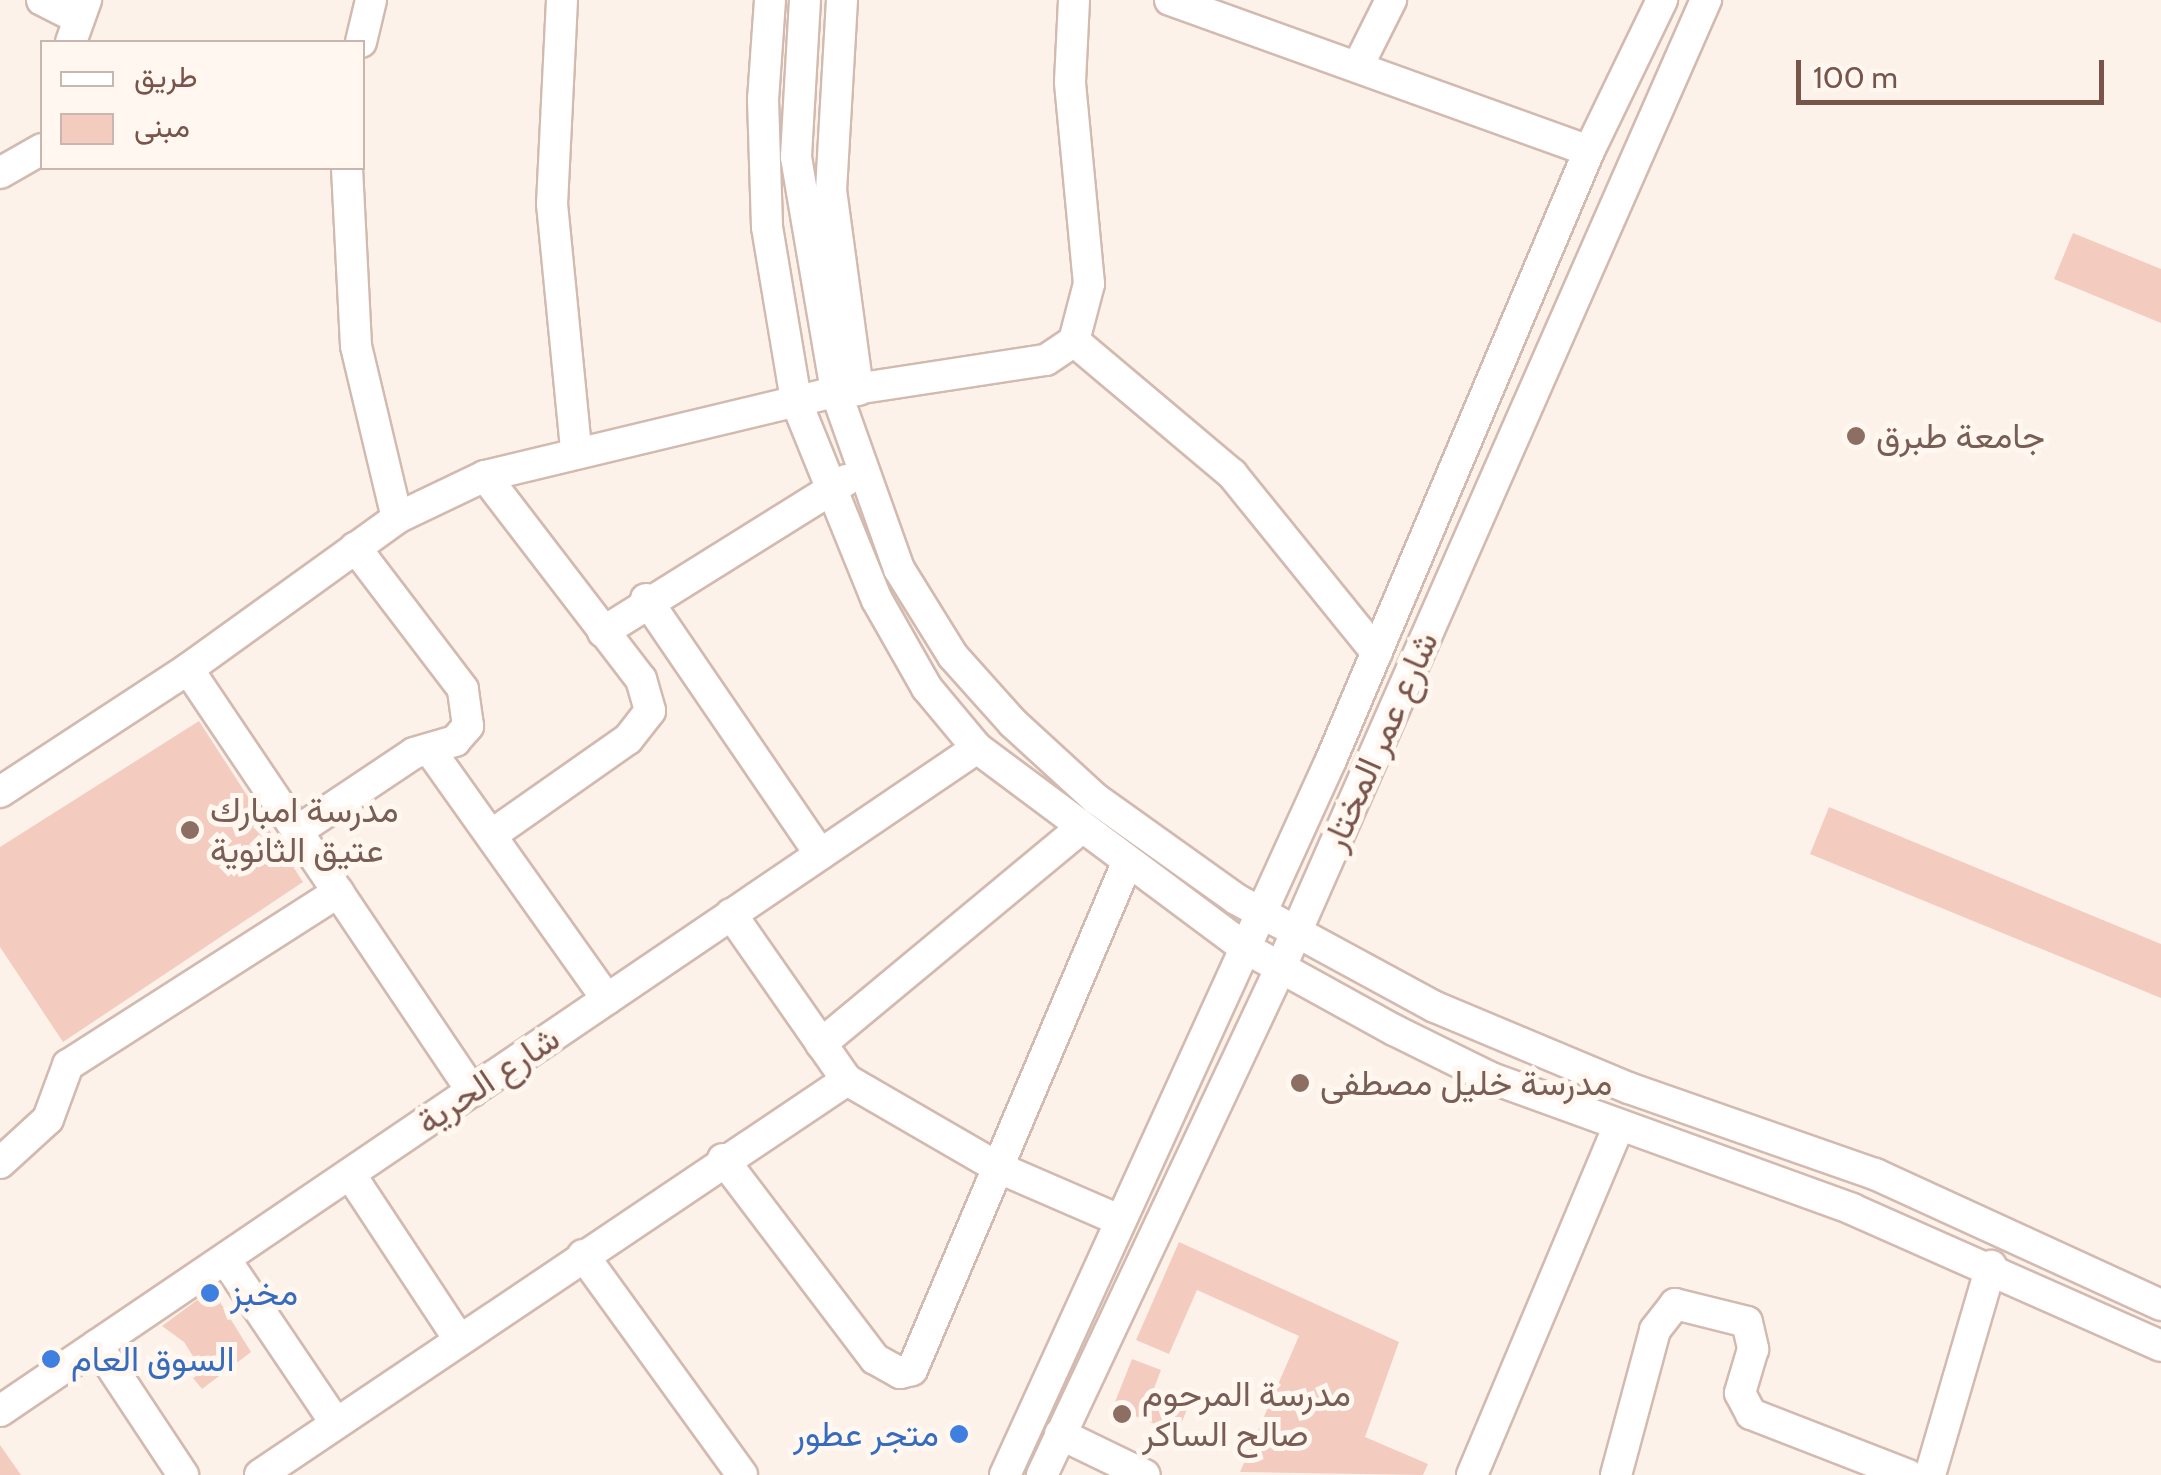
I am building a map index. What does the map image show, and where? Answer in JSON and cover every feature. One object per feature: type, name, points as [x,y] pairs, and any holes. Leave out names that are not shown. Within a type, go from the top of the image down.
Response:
[{"type":"street","points":[[42,0],[78,20]]},
{"type":"street","points":[[361,40],[371,0]]},
{"type":"street","points":[[562,0],[552,204],[576,449]]},
{"type":"street","points":[[770,0],[767,228],[796,401],[877,600],[928,688],[977,748],[1080,829],[1247,949],[1491,1078],[1991,1266],[2161,1346]]},
{"type":"street","points":[[805,0],[796,158],[861,472],[915,600],[975,683],[1096,799],[1262,916],[1525,1048],[1875,1174],[2161,1305]]},
{"type":"street","points":[[842,0],[831,190],[847,391]]},
{"type":"street","points":[[0,792],[188,670],[397,518],[485,476],[576,449],[796,401],[1046,360],[1074,341],[1089,284],[1070,82],[1074,0]]},
{"type":"street","points":[[1358,66],[1392,0]]},
{"type":"street","name":"شارع عمر المختار","points":[[1005,1475],[1262,916],[1589,151],[1662,0]]},
{"type":"street","name":"شارع عمر المختار","points":[[1042,1475],[1280,969],[1706,0]]},
{"type":"street","points":[[1175,1],[1589,151]]},
{"type":"street","points":[[0,172],[40,149]]},
{"type":"street","points":[[347,170],[356,346],[397,518]]},
{"type":"street","points":[[1074,341],[1232,474],[1376,653]]},
{"type":"street","points":[[603,632],[646,599],[861,472]]},
{"type":"street","points":[[485,476],[641,679],[650,711],[628,739],[493,834]]},
{"type":"street","points":[[298,830],[414,753],[432,753],[468,726],[464,689],[355,546]]},
{"type":"street","points":[[646,599],[820,854]]},
{"type":"street","points":[[188,670],[472,1090]]},
{"type":"street","name":"شارع الحرية","points":[[0,1411],[977,748]]},
{"type":"street","points":[[432,753],[607,999]]},
{"type":"street","points":[[821,1044],[1080,829]]},
{"type":"street","points":[[723,1159],[828,1304],[875,1360],[900,1373],[921,1356],[1127,863]]},
{"type":"street","points":[[0,1163],[48,1119],[68,1065],[338,892]]},
{"type":"street","points":[[731,914],[847,1080],[999,1168],[1119,1220]]},
{"type":"street","points":[[260,1475],[723,1159],[847,1080]]},
{"type":"street","points":[[1472,1475],[1619,1126]]},
{"type":"street","points":[[350,1174],[459,1339]]},
{"type":"street","points":[[583,1255],[742,1475]]},
{"type":"street","points":[[224,1259],[336,1422]]},
{"type":"street","points":[[1930,1475],[1991,1266]]},
{"type":"street","points":[[1616,1475],[1655,1330],[1675,1304],[1747,1322],[1753,1349],[1740,1394],[1751,1414],[1908,1475]]},
{"type":"street","points":[[98,1345],[184,1475]]},
{"type":"street","points":[[1060,1434],[1145,1475]]},
{"type":"building","points":[[2073,233],[2161,269],[2161,323],[2054,279]]},
{"type":"building","points":[[199,721],[303,882],[63,1042],[0,947],[0,847]]},
{"type":"building","points":[[1829,807],[2161,944],[2161,998],[1810,854]]},
{"type":"building","points":[[1179,1242],[1399,1342],[1365,1437],[1428,1464],[1423,1475],[1240,1472],[1299,1336],[1197,1290],[1169,1354],[1136,1340]]},
{"type":"building","points":[[212,1289],[251,1352],[202,1389],[193,1378],[203,1372],[184,1342],[162,1326]]},
{"type":"building","points":[[1132,1359],[1161,1370],[1153,1391],[1189,1405],[1177,1433],[1113,1407]]},
{"type":"building","points":[[0,1445],[21,1475],[0,1475]]},
{"type":"place","name":"جامعة طبرق","points":[[1856,436]]},
{"type":"place","name":"مدرسة امبارك عتيق الثانوية","points":[[190,830]]},
{"type":"place","name":"مدرسة خليل مصطفى","points":[[1300,1083]]},
{"type":"place","name":"مخبز","points":[[210,1293]]},
{"type":"place","name":"السوق العام","points":[[51,1359]]},
{"type":"place","name":"مدرسة المرحوم صالح الساكر","points":[[1122,1414]]},
{"type":"place","name":"متجر عطور","points":[[959,1434]]}]
